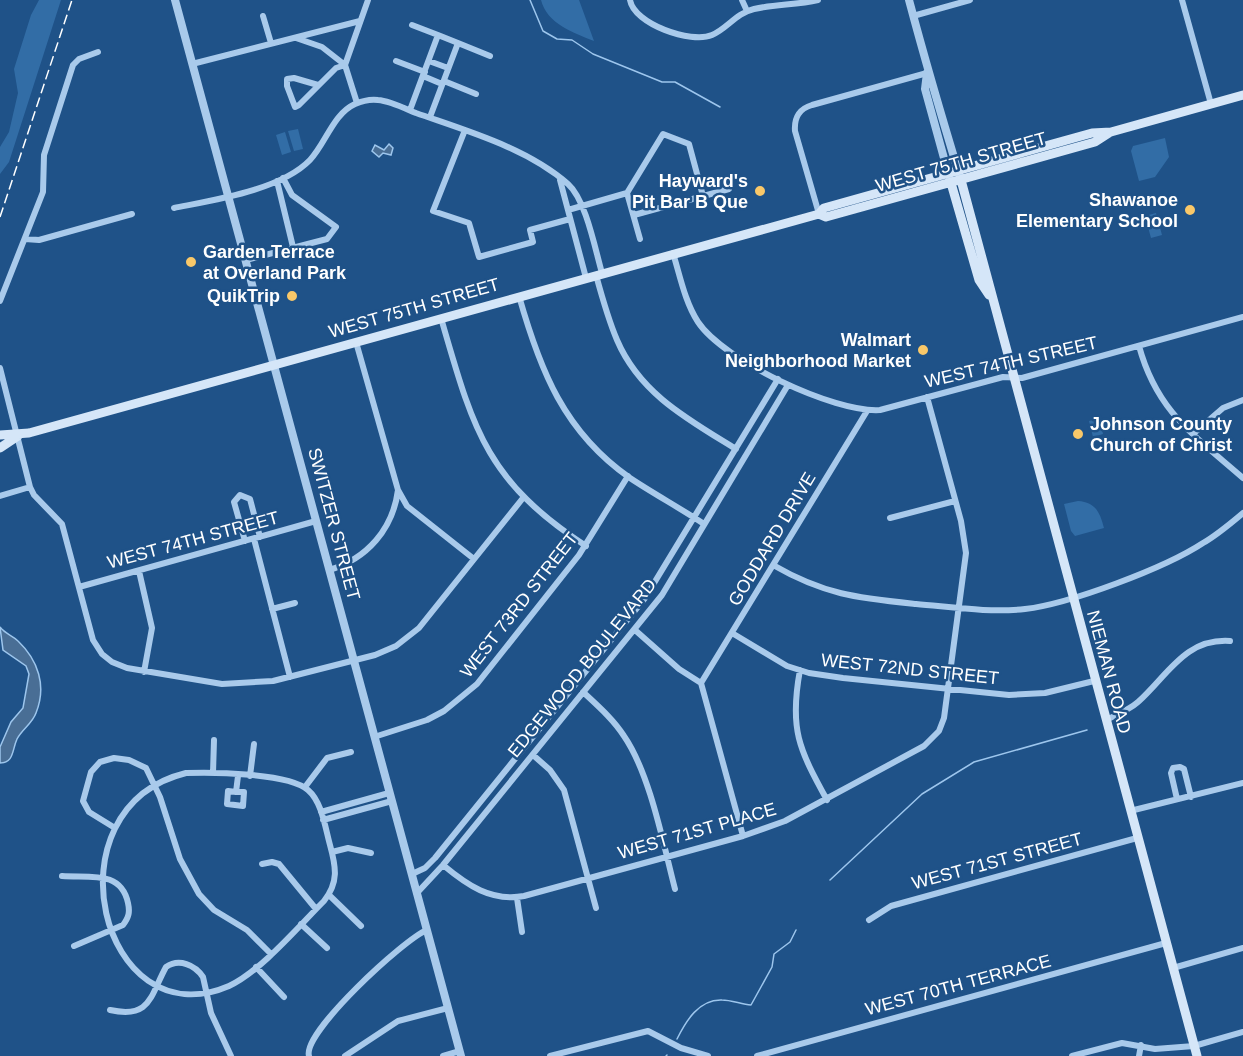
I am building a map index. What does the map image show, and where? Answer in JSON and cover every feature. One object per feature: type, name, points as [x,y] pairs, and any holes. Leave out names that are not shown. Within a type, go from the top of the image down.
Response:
[{"type":"main road","name":"WEST 75TH STREET","points":[[0,448],[18,436],[819,214],[824,208],[953,171],[1092,133],[1111,132],[1243,95]]},
{"type":"main road","name":"WEST 75TH STREET","points":[[819,214],[826,217],[956,182],[1095,142],[1111,132]]},
{"type":"main road","name":"NIEMAN ROAD","points":[[956,182],[989,278],[990,297],[1197,1056]]},
{"type":"main road","name":"WEST 75TH STREET","points":[[0,435],[18,436]]},
{"type":"street","name":"SWITZER STREET","points":[[175,0],[460,1054]]},
{"type":"street","points":[[345,65],[368,0]]},
{"type":"street","points":[[630,0],[637,16],[650,24],[702,39],[715,34],[747,11],[818,0]]},
{"type":"street","points":[[742,0],[747,11]]},
{"type":"street","name":"NIEMAN ROAD","points":[[909,0],[927,73],[926,89],[956,182]]},
{"type":"street","points":[[913,16],[970,0]]},
{"type":"street","points":[[1182,0],[1211,104]]},
{"type":"street","points":[[263,16],[271,43]]},
{"type":"street","points":[[192,64],[360,21]]},
{"type":"street","points":[[412,25],[490,56]]},
{"type":"street","points":[[410,110],[438,35]]},
{"type":"street","points":[[296,38],[322,47],[345,65],[357,103]]},
{"type":"street","points":[[430,117],[458,43]]},
{"type":"street","points":[[0,301],[43,192],[44,155],[73,65],[79,58],[98,52]]},
{"type":"street","points":[[396,61],[476,94]]},
{"type":"street","points":[[429,61],[448,68]]},
{"type":"street","points":[[318,85],[294,78],[287,79],[291,104],[295,107],[299,105],[336,68],[345,65]]},
{"type":"street","points":[[819,214],[797,139],[795,118],[805,108],[927,73]]},
{"type":"street","points":[[174,208],[228,196],[280,180],[303,166],[340,116],[357,103],[379,100],[465,130],[526,156],[551,170],[568,185],[581,206],[617,341],[641,379],[675,412],[736,450]]},
{"type":"street","points":[[465,130],[433,211],[469,223],[479,257],[534,242],[530,230],[570,219]]},
{"type":"street","points":[[568,210],[627,193],[663,134],[689,144],[703,195]]},
{"type":"street","points":[[246,260],[327,239],[336,227],[292,195],[280,180]]},
{"type":"street","points":[[280,180],[293,247]]},
{"type":"street","points":[[560,180],[586,278]]},
{"type":"street","points":[[634,215],[729,189]]},
{"type":"street","points":[[627,193],[640,239]]},
{"type":"street","points":[[25,239],[39,240],[132,214]]},
{"type":"street","name":"WEST 74TH STREET","points":[[673,253],[689,306],[707,334],[720,345],[788,385],[849,409],[867,411],[1012,377],[1022,378],[1243,317]]},
{"type":"street","points":[[519,296],[537,356],[559,401],[596,449],[628,476],[704,524]]},
{"type":"street","points":[[441,318],[472,420],[493,459],[522,498],[557,528],[586,546]]},
{"type":"street","points":[[356,342],[398,490],[407,506],[474,559]]},
{"type":"street","points":[[1139,346],[1148,374],[1160,399],[1171,414],[1243,478]]},
{"type":"street","points":[[0,368],[30,487],[62,524],[93,640],[102,654],[117,665],[144,672],[222,684],[248,684],[290,677],[389,649],[412,635],[522,498]]},
{"type":"street","name":"EDGEWOOD BOULEVARD","points":[[412,874],[425,868],[435,858],[634,612],[695,518],[778,379]]},
{"type":"street","name":"EDGEWOOD BOULEVARD","points":[[417,893],[443,865],[662,595],[788,385]]},
{"type":"street","name":"WEST 71ST PLACE","points":[[443,865],[478,891],[492,896],[518,898],[743,836],[785,821],[930,742],[942,725],[949,689],[966,553],[955,501],[927,397]]},
{"type":"street","points":[[1193,434],[1223,408],[1243,400]]},
{"type":"street","name":"GODDARD DRIVE","points":[[701,683],[867,411]]},
{"type":"street","name":"WEST 73RD STREET","points":[[374,737],[427,720],[463,697],[490,668],[586,546],[628,476]]},
{"type":"street","points":[[0,496],[30,487]]},
{"type":"street","points":[[329,570],[353,562],[368,551],[395,509],[398,490]]},
{"type":"street","points":[[245,541],[234,502],[240,495],[250,499],[272,609],[290,677]]},
{"type":"street","points":[[890,518],[955,501]]},
{"type":"street","points":[[773,565],[809,585],[838,595],[959,608],[1023,609],[1072,598],[1180,556],[1203,543],[1243,513]]},
{"type":"street","name":"WEST 74TH STREET","points":[[79,587],[316,521]]},
{"type":"street","points":[[139,571],[152,628],[144,672]]},
{"type":"street","points":[[272,609],[295,603]]},
{"type":"street","points":[[635,630],[679,669],[701,683],[743,836]]},
{"type":"street","name":"WEST 72ND STREET","points":[[732,633],[777,661],[800,670],[843,678],[1024,694],[1063,690],[1094,681]]},
{"type":"street","points":[[1105,720],[1138,702],[1190,651],[1204,642],[1230,641]]},
{"type":"street","points":[[800,670],[796,732],[803,756],[826,800]]},
{"type":"street","points":[[584,692],[612,719],[633,751],[643,774],[675,889]]},
{"type":"street","points":[[213,773],[214,740]]},
{"type":"street","points":[[250,776],[254,744]]},
{"type":"street","points":[[305,787],[327,758],[351,752]]},
{"type":"street","points":[[533,755],[550,770],[564,790],[596,908]]},
{"type":"street","points":[[115,828],[89,812],[83,805],[91,772],[95,766],[114,758],[138,762],[146,768],[155,785],[180,860],[199,894],[210,907],[247,930],[270,953]]},
{"type":"street","points":[[1177,799],[1171,774],[1173,768],[1184,769],[1191,797]]},
{"type":"street","points":[[186,773],[213,773],[291,781],[305,787],[315,798],[321,812],[336,873],[329,895],[256,967],[237,981],[207,992],[183,992],[158,985],[128,962],[104,911],[101,879],[106,851],[115,828],[137,798],[155,785],[186,773]]},
{"type":"street","points":[[236,792],[238,776]]},
{"type":"street","points":[[1130,811],[1243,783]]},
{"type":"street","points":[[321,812],[390,797]]},
{"type":"street","points":[[323,820],[390,797]]},
{"type":"street","name":"WEST 71ST STREET","points":[[869,920],[891,906],[1137,838]]},
{"type":"street","points":[[332,852],[348,848],[370,853]]},
{"type":"street","points":[[262,864],[272,862],[279,864],[316,909]]},
{"type":"street","points":[[62,876],[117,881],[124,887],[129,911],[123,925],[74,946]]},
{"type":"street","points":[[329,895],[361,926]]},
{"type":"street","points":[[518,898],[522,932]]},
{"type":"street","points":[[301,924],[327,948]]},
{"type":"street","points":[[307,1055],[316,1035],[347,997],[411,940],[427,930]]},
{"type":"street","name":"WEST 70TH TERRACE","points":[[757,1056],[1166,943]]},
{"type":"street","points":[[1173,968],[1243,948]]},
{"type":"street","points":[[110,1010],[132,1013],[142,1009],[158,985],[166,967],[179,962],[200,972],[211,1013],[231,1056]]},
{"type":"street","points":[[256,967],[284,997]]},
{"type":"street","points":[[345,1056],[398,1021],[448,1008]]},
{"type":"street","points":[[550,1056],[648,1031],[681,1048],[708,1056]]},
{"type":"street","points":[[1072,1056],[1117,1044],[1166,1049],[1194,1046],[1243,1032]]},
{"type":"street","points":[[1139,1056],[1141,1045]]},
{"type":"street","points":[[443,1056],[460,1054]]},
{"type":"shaded area","points":[[39,0],[61,0],[9,162],[0,174],[0,147],[9,132],[18,93],[14,69],[31,15]]},
{"type":"shaded area","points":[[541,0],[579,0],[594,41],[570,31],[555,21],[544,8]]},
{"type":"shaded area","points":[[298,129],[303,149],[294,151],[288,131]]},
{"type":"shaded area","points":[[285,132],[291,152],[282,155],[276,135]]},
{"type":"shaded area","points":[[1165,138],[1169,157],[1155,177],[1139,181],[1131,151],[1133,146]]},
{"type":"shaded area","points":[[389,144],[393,148],[391,155],[383,153],[379,157],[372,151],[375,145],[384,150]]},
{"type":"shaded area","points":[[1156,213],[1162,235],[1151,238],[1145,216]]},
{"type":"shaded area","points":[[1099,418],[1103,434],[1093,437],[1089,421]]},
{"type":"shaded area","points":[[1078,501],[1089,503],[1096,509],[1104,528],[1075,536],[1071,531],[1064,504]]},
{"type":"shaded area","points":[[0,627],[18,641],[31,656],[39,674],[41,693],[34,717],[17,739],[12,755],[8,761],[0,763],[0,747],[11,722],[23,708],[29,674],[26,666],[3,650]]},
{"type":"waterway","points":[[530,0],[543,31],[557,39],[572,40],[593,54],[662,82],[675,82],[720,107]]},
{"type":"waterway","points":[[830,880],[922,794],[974,762],[1087,730]]},
{"type":"waterway","points":[[677,1039],[689,1018],[707,1003],[722,1000],[751,1005],[772,967],[774,954],[790,942],[796,930]]},
{"type":"railway","points":[[0,217],[72,0]]},
{"type":"place","name":"Hayward's Pit Bar B Que","points":[[760,191]]},
{"type":"place","name":"Shawanoe Elementary School","points":[[1190,210]]},
{"type":"place","name":"Garden Terrace at Overland Park","points":[[191,262]]},
{"type":"place","name":"QuikTrip","points":[[292,296]]},
{"type":"place","name":"Walmart Neighborhood Market","points":[[923,350]]},
{"type":"place","name":"Johnson County Church of Christ","points":[[1078,434]]}]
